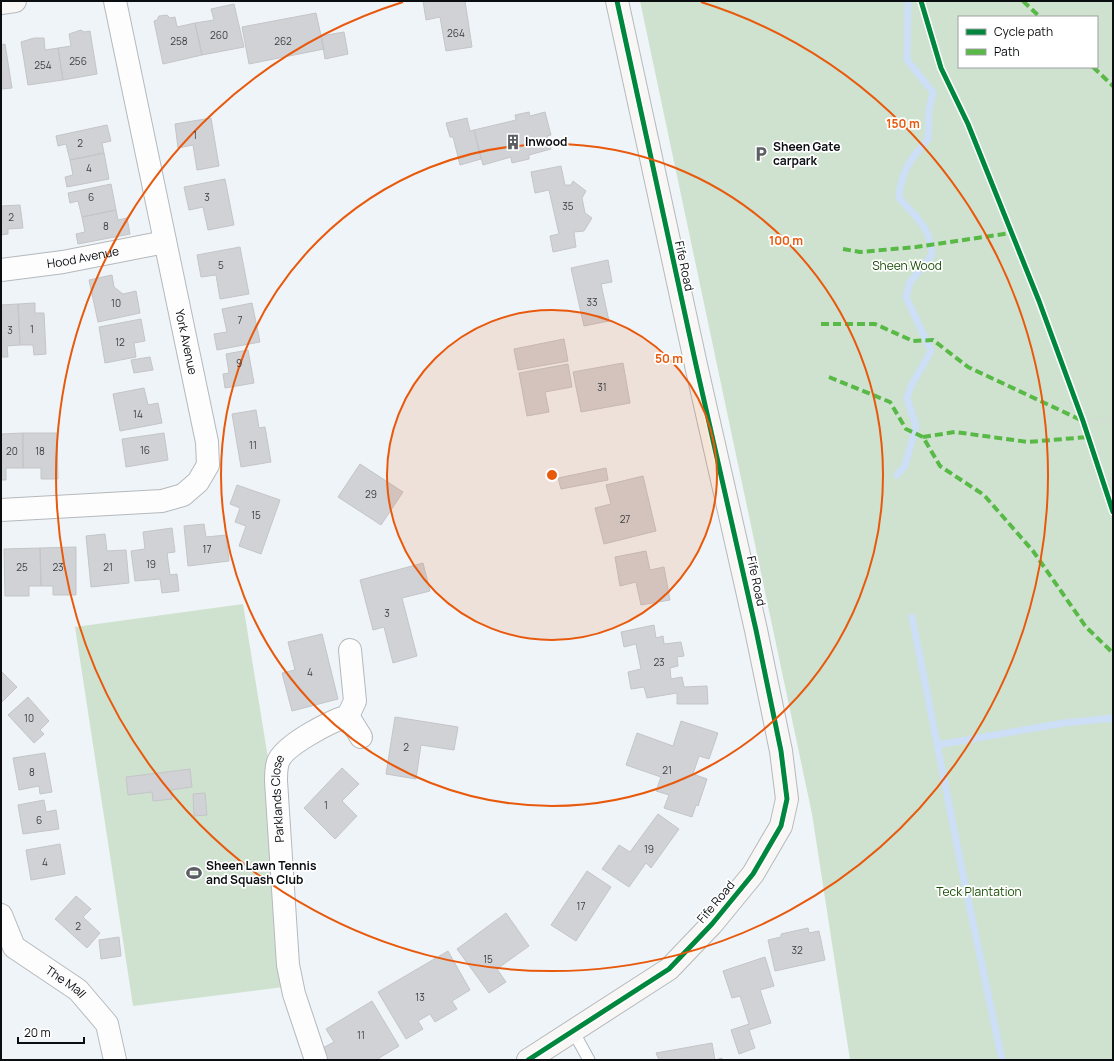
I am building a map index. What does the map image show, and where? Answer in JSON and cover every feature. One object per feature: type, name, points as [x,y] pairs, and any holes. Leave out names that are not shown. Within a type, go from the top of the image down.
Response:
[{"type":"street","points":[[1,3],[15,1]]},
{"type":"street","name":"York Avenue","points":[[1,510],[162,501],[183,495],[198,482],[208,465],[208,442],[115,1]]},
{"type":"street","name":"Fife Road","points":[[528,1060],[669,969],[712,924],[753,874],[780,826],[787,798],[781,751],[748,593],[696,365],[617,1]]},
{"type":"street","name":"Hood Avenue","points":[[1,270],[63,262],[165,242]]},
{"type":"street","points":[[350,650],[355,701],[348,716],[361,737]]},
{"type":"street","name":"Parklands Close","points":[[316,1060],[294,994],[288,965],[276,781],[278,762],[291,746],[333,720],[348,716]]},
{"type":"street","name":"The Mall","points":[[1,915],[14,947],[78,990],[107,1024],[115,1060]]},
{"type":"lane","points":[[573,1031],[589,1060]]},
{"type":"path","points":[[1083,421],[1113,421]]},
{"type":"green space","name":"Sheen Wood","points":[[640,1],[1113,1],[1113,1060],[850,1060],[812,814]]},
{"type":"green space","name":"Sheen Lawn Tennis and Squash Club","points":[[243,604],[268,758],[283,987],[133,1006],[75,627]]},
{"type":"building","points":[[423,1],[465,1],[472,47],[446,51],[440,17],[426,20]]},
{"type":"building","points":[[234,4],[244,47],[202,55],[195,23],[214,20],[211,9]]},
{"type":"building","points":[[316,13],[324,49],[249,64],[242,27]]},
{"type":"building","points":[[167,15],[170,18],[175,17],[177,27],[195,23],[202,55],[163,64],[154,21],[157,20],[159,16]]},
{"type":"building","points":[[81,30],[84,32],[90,31],[97,74],[63,80],[58,48],[71,46],[69,34]]},
{"type":"building","points":[[344,32],[348,54],[325,59],[321,36]]},
{"type":"building","points":[[34,38],[44,38],[45,50],[58,48],[63,80],[28,85],[21,42]]},
{"type":"building","points":[[5,44],[12,88],[1,89],[1,45]]},
{"type":"building","name":"Inwood","points":[[529,112],[530,116],[545,112],[551,135],[547,136],[551,149],[529,155],[529,159],[512,163],[511,157],[483,165],[474,130],[516,120],[515,115]]},
{"type":"building","points":[[211,118],[219,166],[197,170],[193,145],[178,148],[175,124]]},
{"type":"building","points":[[467,118],[470,131],[474,130],[481,159],[460,165],[453,137],[450,137],[446,123]]},
{"type":"building","points":[[107,125],[111,141],[102,143],[104,153],[70,160],[66,144],[58,146],[56,136]]},
{"type":"building","points":[[104,153],[109,179],[67,187],[65,177],[73,175],[70,160]]},
{"type":"building","points":[[561,166],[565,185],[571,185],[573,181],[586,191],[582,198],[585,213],[592,218],[584,231],[574,232],[576,247],[553,252],[550,236],[559,234],[549,190],[535,193],[531,172]]},
{"type":"building","points":[[225,179],[234,225],[208,230],[203,207],[189,210],[184,187]]},
{"type":"building","points":[[111,184],[116,210],[82,217],[78,201],[70,203],[68,193]]},
{"type":"building","points":[[20,205],[23,228],[8,229],[8,234],[1,235],[1,206]]},
{"type":"building","points":[[116,210],[118,220],[127,218],[130,234],[78,244],[76,234],[85,232],[82,217]]},
{"type":"building","points":[[240,247],[249,294],[220,299],[216,275],[201,277],[197,255]]},
{"type":"building","points":[[608,260],[612,282],[601,284],[609,321],[584,326],[571,268]]},
{"type":"building","points":[[112,275],[114,287],[123,294],[136,291],[140,313],[98,322],[89,280]]},
{"type":"building","points":[[35,303],[35,313],[44,313],[46,354],[34,355],[33,345],[20,345],[18,304]]},
{"type":"building","points":[[252,303],[260,342],[217,350],[214,334],[227,332],[222,309]]},
{"type":"building","points":[[18,304],[20,345],[7,346],[8,357],[1,357],[1,305]]},
{"type":"building","points":[[141,319],[145,341],[134,343],[136,357],[105,363],[99,327]]},
{"type":"building","points":[[564,339],[568,361],[518,370],[514,349]]},
{"type":"building","points":[[248,350],[254,383],[225,388],[223,374],[229,373],[226,354]]},
{"type":"building","points":[[150,357],[153,370],[134,373],[131,360]]},
{"type":"building","points":[[623,363],[630,403],[581,412],[573,372]]},
{"type":"building","points":[[568,364],[572,387],[545,392],[549,412],[527,416],[519,373]]},
{"type":"building","points":[[144,388],[148,405],[158,403],[162,423],[120,431],[113,394]]},
{"type":"building","points":[[256,410],[259,428],[265,427],[271,462],[241,467],[232,414]]},
{"type":"building","points":[[23,433],[57,433],[58,479],[41,479],[41,468],[23,468]]},
{"type":"building","points":[[23,433],[23,468],[6,468],[6,480],[1,480],[1,434]]},
{"type":"building","points":[[164,433],[168,460],[126,467],[122,439]]},
{"type":"building","points":[[360,464],[403,492],[381,525],[338,497]]},
{"type":"building","points":[[606,468],[608,480],[561,489],[558,478]]},
{"type":"building","points":[[643,476],[656,531],[604,544],[595,508],[611,504],[606,485]]},
{"type":"building","points":[[237,485],[280,500],[261,554],[239,546],[246,526],[235,522],[240,508],[230,504]]},
{"type":"building","points":[[204,524],[206,537],[226,535],[229,561],[188,566],[184,526]]},
{"type":"building","points":[[172,528],[175,552],[167,553],[170,575],[177,574],[179,591],[162,593],[160,579],[135,581],[131,551],[145,549],[143,532]]},
{"type":"building","points":[[105,534],[107,551],[126,550],[129,583],[91,587],[86,536]]},
{"type":"building","points":[[76,547],[76,595],[53,595],[53,586],[41,586],[40,548]]},
{"type":"building","points":[[40,548],[41,586],[29,586],[29,596],[5,596],[4,549]]},
{"type":"building","points":[[646,551],[650,570],[664,567],[670,600],[641,605],[636,582],[620,586],[615,557]]},
{"type":"building","points":[[423,563],[430,591],[402,598],[417,656],[393,663],[384,627],[373,630],[360,580]]},
{"type":"building","points":[[654,625],[656,638],[663,636],[664,644],[681,642],[684,656],[677,657],[678,666],[670,668],[671,679],[682,677],[684,687],[707,686],[708,704],[677,704],[677,693],[647,698],[644,687],[631,689],[628,672],[641,669],[636,644],[624,647],[621,632]]},
{"type":"building","points":[[322,634],[338,699],[292,711],[282,673],[295,670],[288,642]]},
{"type":"building","points":[[1,671],[17,687],[1,703]]},
{"type":"building","points":[[28,697],[49,721],[40,730],[44,734],[34,743],[8,715]]},
{"type":"building","points":[[395,717],[458,727],[454,750],[421,745],[416,779],[386,774]]},
{"type":"building","points":[[681,721],[718,733],[709,759],[699,756],[693,774],[707,779],[698,806],[696,805],[692,817],[664,808],[669,795],[656,791],[661,777],[626,765],[637,733],[673,746]]},
{"type":"building","points":[[45,753],[52,792],[40,794],[39,786],[19,790],[13,758]]},
{"type":"building","points":[[342,768],[359,784],[342,801],[357,816],[335,839],[304,808]]},
{"type":"building","points":[[190,769],[192,787],[171,790],[172,799],[153,801],[152,792],[128,795],[126,777]]},
{"type":"building","points":[[205,793],[207,815],[194,816],[193,794]]},
{"type":"building","points":[[44,800],[46,812],[56,810],[59,829],[23,834],[18,805]]},
{"type":"building","points":[[658,814],[679,829],[651,868],[646,863],[629,887],[602,869],[619,845],[630,852]]},
{"type":"building","points":[[60,844],[65,874],[31,880],[26,850]]},
{"type":"building","points":[[587,871],[611,887],[576,941],[551,925]]},
{"type":"building","points":[[76,896],[91,909],[83,917],[100,933],[87,948],[55,919]]},
{"type":"building","points":[[506,913],[529,946],[497,969],[506,982],[489,993],[457,949]]},
{"type":"building","points":[[808,928],[809,933],[819,931],[825,960],[775,971],[768,940],[781,937],[781,934]]},
{"type":"building","points":[[119,937],[121,956],[101,959],[99,940]]},
{"type":"building","points":[[448,951],[470,990],[452,1001],[457,1009],[435,1022],[430,1014],[418,1021],[423,1029],[406,1039],[378,992]]},
{"type":"building","points":[[765,957],[774,986],[760,990],[771,1023],[749,1030],[755,1048],[739,1054],[731,1030],[749,1024],[740,996],[732,998],[723,971]]},
{"type":"building","points":[[372,1001],[399,1046],[376,1060],[325,1060],[319,1050],[334,1042],[326,1029]]},
{"type":"building","points":[[712,1043],[715,1060],[659,1060],[656,1053]]},
{"type":"waterway","points":[[897,475],[905,466],[916,426],[907,398],[911,386],[931,351],[906,297],[910,282],[932,255],[931,246],[926,230],[917,217],[899,198],[900,188],[905,172],[912,159],[928,139],[929,110],[933,92],[907,60],[908,1]]},
{"type":"waterway","points":[[912,617],[965,885],[1002,1060]]},
{"type":"waterway","points":[[937,745],[1064,723],[1113,718]]},
{"type":"marked path","points":[[1023,1],[1039,16]]},
{"type":"marked path","points":[[1094,68],[1113,86]]},
{"type":"marked path","points":[[843,249],[860,252],[916,247],[1011,233]]},
{"type":"marked path","points":[[821,324],[875,324],[913,341],[933,340],[968,367],[1083,421]]},
{"type":"marked path","points":[[829,377],[890,402],[906,429],[923,437],[940,466],[984,495],[1033,551],[1086,627],[1113,653]]},
{"type":"marked path","points":[[923,437],[955,432],[1028,442],[1088,437]]},
{"type":"cycle path","points":[[528,1060],[669,969],[712,924],[753,874],[781,826],[787,799],[781,751],[756,630],[696,365],[617,1]]},
{"type":"cycle path","points":[[921,1],[941,68],[968,124],[1039,301],[1083,421],[1113,512]]},
{"type":"place","name":"Inwood","points":[[513,142]]},
{"type":"place","name":"Sheen Gate carpark","points":[[761,154]]},
{"type":"place","name":"Sheen Lawn Tennis and Squash Club","points":[[194,873]]},
{"type":"park label","name":"Teck Plantation","points":[[979,892]]}]
